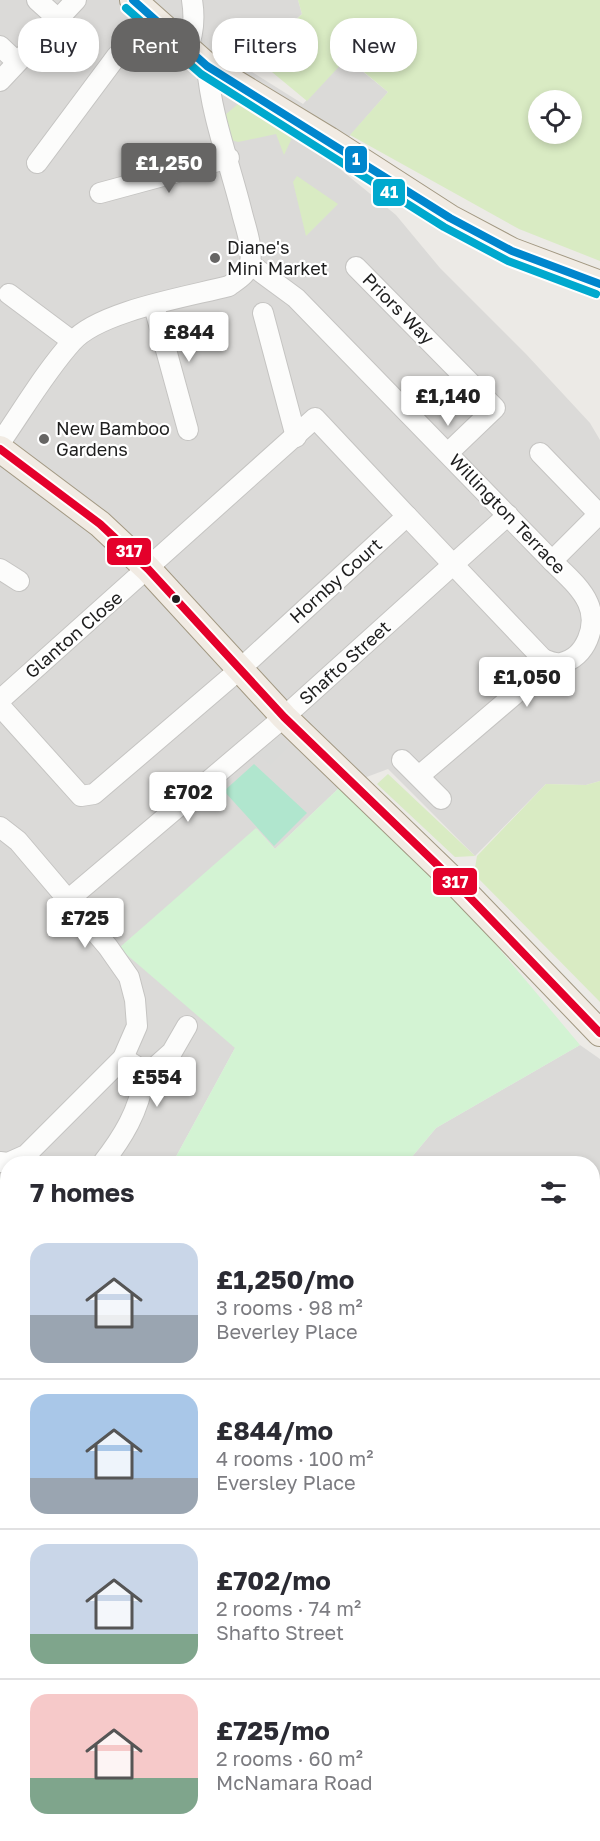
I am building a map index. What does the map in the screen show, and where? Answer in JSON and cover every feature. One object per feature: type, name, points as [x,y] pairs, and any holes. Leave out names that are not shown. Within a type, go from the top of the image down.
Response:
[{"type":"main road","points":[[133,0],[151,18]]},
{"type":"main road","points":[[200,61],[465,227],[512,251],[600,284]]},
{"type":"main road","points":[[0,449],[100,524],[148,569],[284,717],[454,881],[600,1033]]},
{"type":"street","points":[[37,0],[57,18]]},
{"type":"street","points":[[59,18],[76,0]]},
{"type":"street","points":[[192,0],[194,18]]},
{"type":"street","points":[[0,46],[18,62],[0,81]]},
{"type":"street","points":[[37,163],[111,64]]},
{"type":"street","points":[[0,443],[72,341],[111,316],[229,286],[244,274],[250,264],[250,247],[229,158],[210,97],[207,66]]},
{"type":"street","points":[[100,193],[229,158]]},
{"type":"street","name":"Willington Terrace","points":[[250,264],[296,298],[508,515],[589,604],[592,625],[590,639],[573,658],[560,664],[543,659]]},
{"type":"street","name":"Priors Way","points":[[356,267],[495,408],[448,453]]},
{"type":"street","points":[[9,294],[72,341]]},
{"type":"street","points":[[154,306],[188,430]]},
{"type":"street","points":[[263,313],[296,437]]},
{"type":"street","points":[[148,569],[315,418],[543,659],[527,684],[419,776]]},
{"type":"street","points":[[540,453],[599,514],[552,561]]},
{"type":"street","name":"Shafto Street","points":[[68,900],[284,717],[508,515]]},
{"type":"street","name":"Hornby Court","points":[[0,706],[81,795],[94,794],[239,670],[407,516]]},
{"type":"street","points":[[0,569],[19,580]]},
{"type":"street","name":"Glanton Close","points":[[0,700],[148,569]]},
{"type":"street","points":[[402,760],[441,799]]},
{"type":"street","points":[[0,827],[18,841],[108,947],[129,977],[135,1000],[136,1026],[123,1058],[24,1156]]},
{"type":"street","points":[[108,1156],[123,1137],[140,1100],[144,1077],[172,1052],[187,1026]]},
{"type":"street","points":[[123,1058],[136,1066],[144,1077]]},
{"type":"shaded area","points":[[0,0],[298,0],[302,14],[297,18],[212,18],[212,72],[252,72],[303,104],[333,72],[363,72],[388,92],[329,160],[396,215],[440,268],[526,354],[590,423],[600,440],[600,781],[586,785],[546,784],[475,856],[388,769],[340,787],[275,849],[257,829],[235,1048],[176,1156],[0,1156]]},
{"type":"shaded area","points":[[278,737],[288,747],[270,765],[258,754]]},
{"type":"shaded area","points":[[580,1045],[600,1059],[600,1156],[413,1156],[436,1128]]},
{"type":"green space","points":[[298,0],[600,0],[600,261],[519,229],[350,135],[388,92],[364,72],[417,72],[417,18],[330,18],[330,72],[334,72],[307,101],[272,72],[318,72],[318,18],[298,18],[302,14]]},
{"type":"green space","points":[[238,104],[292,138],[284,155],[276,134],[238,142],[231,140],[225,115]]},
{"type":"green space","points":[[297,176],[338,204],[306,236],[293,182]]},
{"type":"green space","points":[[254,764],[307,813],[274,846],[224,791]]},
{"type":"green space","points":[[388,774],[475,856],[455,857],[377,784]]},
{"type":"green space","points":[[600,781],[600,1002],[474,874],[477,856],[546,784],[586,785]]},
{"type":"green space","points":[[340,787],[476,921],[580,1045],[436,1128],[413,1156],[176,1156],[235,1048],[119,948],[256,828],[275,849]]},
{"type":"transit line","name":"1","points":[[133,0],[207,66],[450,218],[512,251],[600,284]]},
{"type":"transit line","name":"41","points":[[126,8],[201,74],[444,227],[508,261],[596,294]]},
{"type":"transit line","name":"317","points":[[0,449],[100,524],[148,569],[284,717],[454,881],[600,1033]]},
{"type":"place","name":"Diane's Mini Market","points":[[215,258]]},
{"type":"place","name":"New Bamboo Gardens","points":[[44,439]]}]
